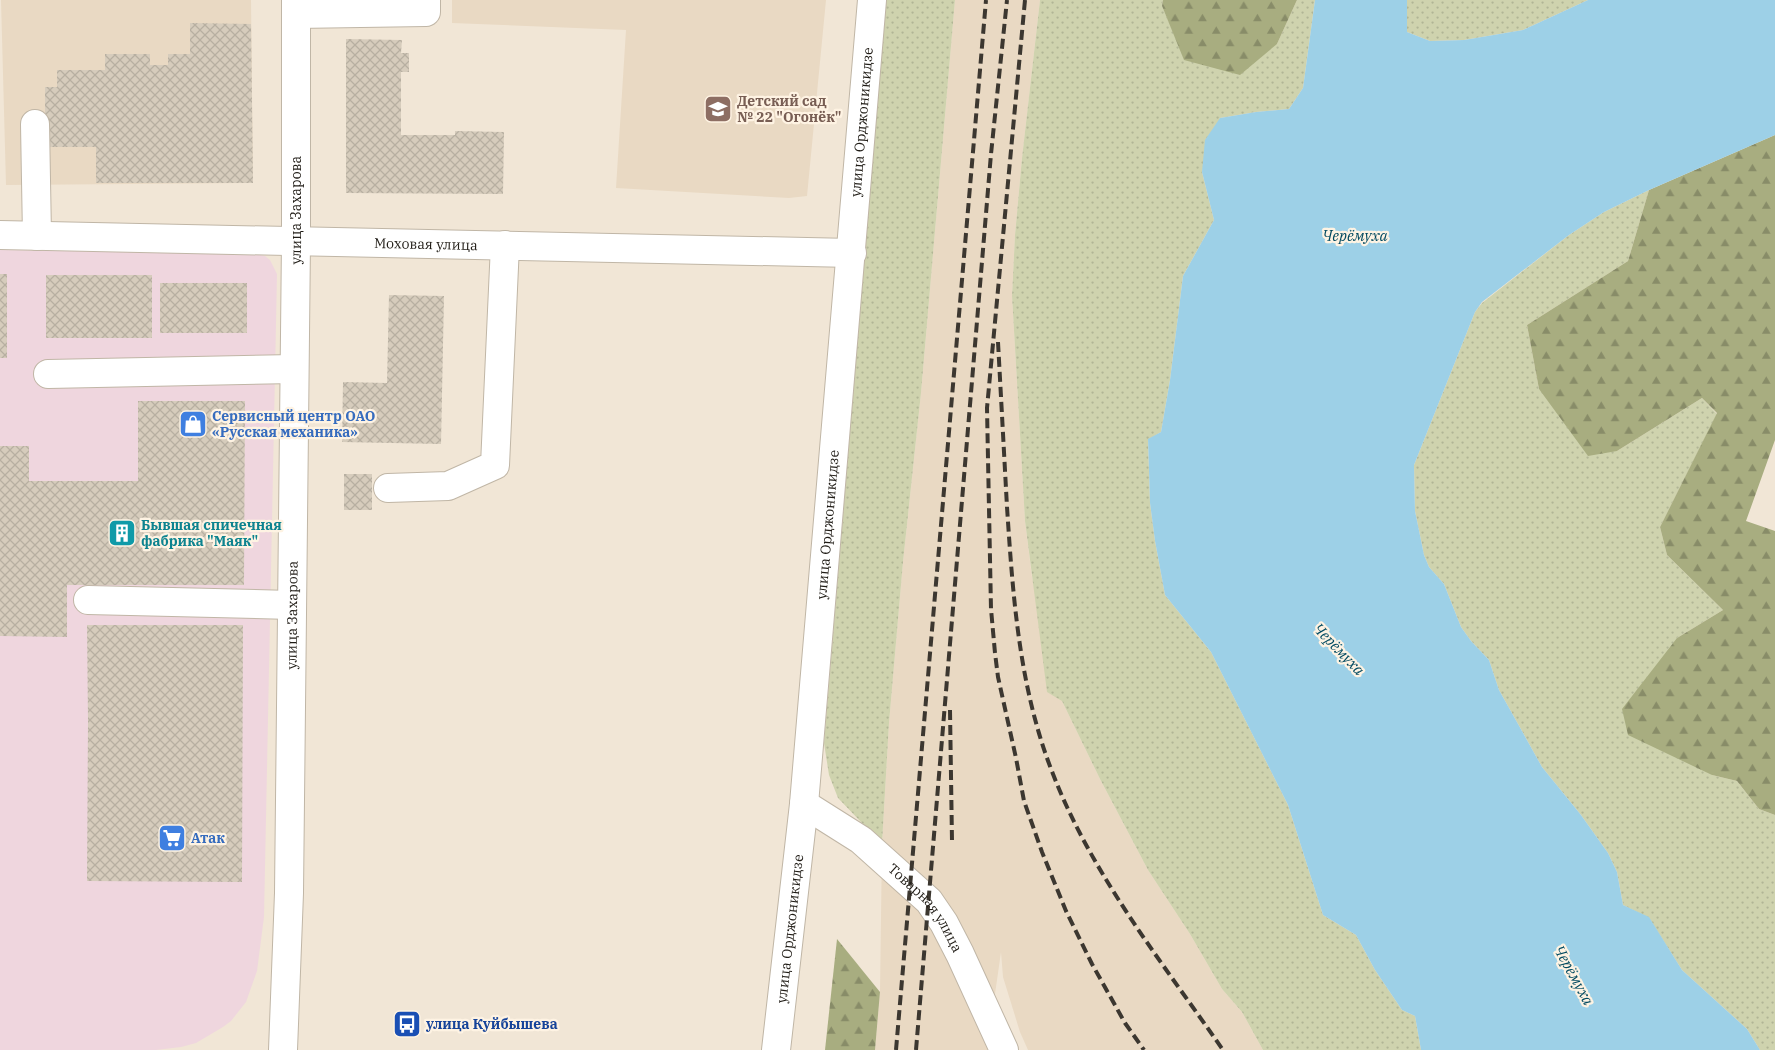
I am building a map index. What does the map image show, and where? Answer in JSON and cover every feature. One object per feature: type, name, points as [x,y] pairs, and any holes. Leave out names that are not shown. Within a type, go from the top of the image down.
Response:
[{"type":"street","points":[[296,7],[426,12],[426,0]]},
{"type":"street","name":"улица Орджоникидзе","points":[[776,1050],[804,804],[872,0]]},
{"type":"street","name":"улица Захарова","points":[[283,1050],[289,893],[296,241],[296,7]]},
{"type":"street","points":[[35,124],[37,236]]},
{"type":"street","name":"Моховая улица","points":[[0,235],[852,253]]},
{"type":"street","points":[[388,488],[448,486],[495,465],[505,245]]},
{"type":"street","points":[[48,374],[294,369]]},
{"type":"street","points":[[88,600],[292,605]]},
{"type":"street","name":"Товарная улица","points":[[804,804],[861,840],[929,901],[944,923],[960,954],[1004,1050]]},
{"type":"shaded area","points":[[1,0],[251,0],[253,183],[6,185]]},
{"type":"shaded area","name":"Детский сад № 22 \"Огонёк\"","points":[[452,0],[826,0],[807,196],[789,198],[616,188],[626,30],[452,23]]},
{"type":"shaded area","points":[[955,0],[1040,0],[1022,158],[1012,296],[1025,521],[1032,577],[1062,701],[1100,779],[1148,870],[1190,934],[1222,989],[1242,1012],[1263,1050],[1028,1050],[1020,1032],[1003,977],[1001,952],[987,1050],[875,1050],[880,992],[882,844],[889,723],[903,562],[921,393]]},
{"type":"shaded area","points":[[0,250],[251,253],[265,256],[270,260],[277,274],[264,917],[257,971],[246,1002],[231,1021],[223,1027],[196,1043],[181,1047],[156,1050],[0,1050]]},
{"type":"green space","points":[[886,0],[955,0],[921,393],[903,562],[889,723],[882,844],[838,798],[829,775],[824,743]]},
{"type":"green space","points":[[1040,0],[1163,0],[1162,6],[1185,59],[1277,44],[1297,0],[1315,0],[1303,88],[1289,109],[1220,118],[1202,172],[1214,220],[1183,276],[1170,380],[1161,432],[1148,440],[1150,503],[1165,595],[1211,652],[1288,805],[1323,915],[1356,935],[1375,970],[1402,1010],[1415,1016],[1421,1050],[1263,1050],[1242,1012],[1222,989],[1190,934],[1148,870],[1100,779],[1062,701],[1047,692],[1025,521],[1012,296],[1022,158]]},
{"type":"green space","points":[[1163,0],[1297,0],[1277,44],[1240,75],[1184,60],[1162,6]]},
{"type":"green space","points":[[1407,0],[1588,0],[1523,30],[1464,40],[1430,41],[1407,32]]},
{"type":"green space","points":[[1775,135],[1775,440],[1746,521],[1775,531],[1775,815],[1759,809],[1737,781],[1712,775],[1628,735],[1622,709],[1677,638],[1723,610],[1667,555],[1660,527],[1717,413],[1702,398],[1617,451],[1588,456],[1539,389],[1527,325],[1628,261],[1649,190]]},
{"type":"green space","points":[[1649,190],[1628,261],[1527,325],[1539,389],[1617,451],[1702,398],[1717,414],[1660,527],[1667,555],[1723,610],[1677,638],[1712,775],[1737,781],[1759,809],[1775,815],[1775,1050],[1760,1050],[1747,1029],[1682,970],[1649,918],[1623,905],[1617,872],[1608,853],[1581,815],[1542,767],[1499,690],[1489,660],[1461,627],[1444,584],[1429,567],[1424,555],[1415,511],[1414,465],[1475,312],[1482,303],[1569,235],[1604,212]]},
{"type":"green space","points":[[837,939],[880,992],[875,1050],[825,1050]]},
{"type":"water","name":"Черёмуха","points":[[1315,0],[1407,0],[1407,32],[1430,41],[1464,40],[1523,30],[1588,0],[1775,0],[1775,135],[1649,190],[1604,212],[1569,235],[1482,302],[1475,312],[1414,465],[1415,511],[1424,555],[1429,567],[1444,584],[1461,627],[1489,660],[1499,690],[1542,767],[1581,815],[1608,853],[1617,872],[1623,905],[1649,917],[1682,970],[1747,1029],[1760,1050],[1421,1050],[1415,1016],[1402,1010],[1375,970],[1356,935],[1323,915],[1288,805],[1211,652],[1165,595],[1150,503],[1148,439],[1161,432],[1170,380],[1183,276],[1214,220],[1202,172],[1205,140],[1220,118],[1289,109],[1303,88]]},
{"type":"building","points":[[190,23],[251,24],[253,183],[96,183],[96,147],[45,147],[45,87],[57,87],[57,70],[105,70],[105,54],[150,54],[150,65],[168,65],[168,54],[190,54]]},
{"type":"building","points":[[346,39],[402,40],[401,53],[409,53],[409,72],[401,72],[401,135],[455,135],[455,131],[504,132],[503,194],[346,193]]},
{"type":"building","points":[[0,274],[7,274],[7,358],[0,358]]},
{"type":"building","points":[[46,275],[152,275],[152,338],[46,338]]},
{"type":"building","points":[[160,283],[247,283],[247,333],[160,333]]},
{"type":"building","points":[[389,295],[444,296],[441,444],[342,442],[343,382],[387,383]]},
{"type":"building","name":"Бывшая спичечная фабрика \"Маяк\"","points":[[138,401],[245,401],[244,585],[67,585],[67,637],[0,636],[0,446],[29,446],[29,481],[138,481]]},
{"type":"building","points":[[344,474],[372,474],[372,510],[344,510]]},
{"type":"building","points":[[87,625],[243,625],[242,882],[87,881]]},
{"type":"railway","points":[[896,1050],[986,0]]},
{"type":"railway","points":[[916,1050],[991,154],[1007,0]]},
{"type":"railway","points":[[1025,0],[987,408],[991,609],[995,653],[998,677],[1024,801],[1042,852],[1066,911],[1092,964],[1125,1023],[1144,1050]]},
{"type":"railway","points":[[998,342],[1007,507],[1015,608],[1025,675],[1032,709],[1042,742],[1069,811],[1108,883],[1153,951],[1223,1050]]},
{"type":"railway","points":[[950,710],[952,841]]},
{"type":"place","name":"Детский сад № 22 \"Огонёк\"","points":[[718,109]]},
{"type":"place","name":"Сервисный центр ОАО «Русская механика»","points":[[193,424]]},
{"type":"place","name":"Бывшая спичечная фабрика \"Маяк\"","points":[[122,533]]},
{"type":"place","name":"Атак","points":[[172,838]]},
{"type":"place","name":"улица Куйбышева","points":[[407,1024]]}]
